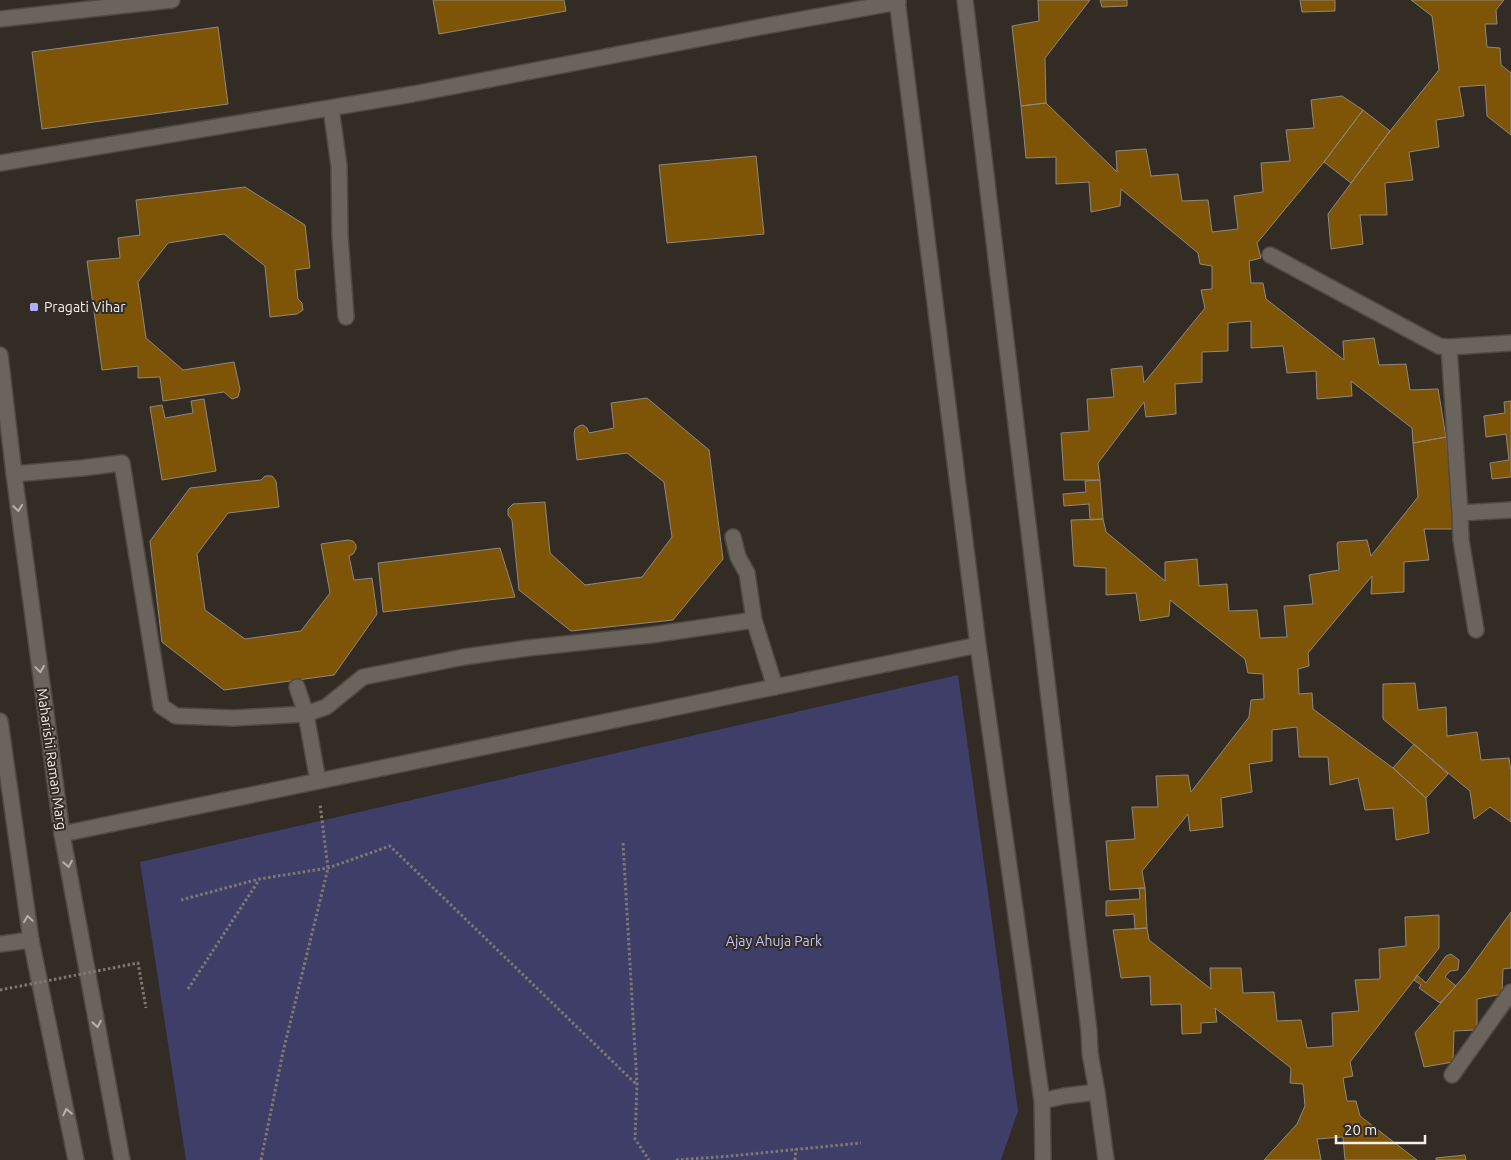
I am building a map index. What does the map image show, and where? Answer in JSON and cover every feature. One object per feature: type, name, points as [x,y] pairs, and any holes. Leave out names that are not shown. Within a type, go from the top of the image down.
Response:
[{"type":"street","points":[[0,19],[172,0]]},
{"type":"street","points":[[965,0],[1088,1021],[1090,1054],[1106,1160]]},
{"type":"street","points":[[0,163],[413,94],[897,1],[978,645],[1042,1101],[1043,1160]]},
{"type":"street","points":[[331,108],[339,166],[340,236],[346,316]]},
{"type":"street","points":[[1270,254],[1439,346],[1449,348],[1511,343]]},
{"type":"street","points":[[1449,348],[1461,540],[1476,630]]},
{"type":"street","name":"Maharishi Raman Marg","points":[[0,355],[62,834],[122,1160]]},
{"type":"street","points":[[14,474],[122,463],[161,706],[176,716],[234,718],[306,714],[326,707],[363,677],[509,650],[651,635],[754,620]]},
{"type":"street","points":[[1460,513],[1511,510]]},
{"type":"street","points":[[733,537],[738,557],[747,573],[754,620],[775,688]]},
{"type":"street","points":[[62,834],[978,645]]},
{"type":"street","points":[[296,688],[306,714],[318,781]]},
{"type":"street","points":[[0,721],[2,749],[31,940],[76,1160]]},
{"type":"street","points":[[0,944],[31,940]]},
{"type":"street","points":[[1452,1075],[1511,992]]},
{"type":"street","points":[[1042,1101],[1097,1092]]},
{"type":"path","points":[[262,1160],[283,1052],[328,868],[318,781]]},
{"type":"path","points":[[623,843],[636,1085],[635,1139],[649,1160]]},
{"type":"path","points":[[181,900],[259,879],[328,868],[390,846],[636,1085]]},
{"type":"path","points":[[188,989],[259,879]]},
{"type":"path","points":[[0,990],[138,963],[146,1008]]},
{"type":"path","points":[[676,1160],[862,1142]]},
{"type":"path","points":[[795,1160],[796,1149]]},
{"type":"green space","name":"Ajay Ahuja Park","points":[[958,675],[1018,1111],[1001,1160],[186,1160],[140,862]]},
{"type":"building","points":[[433,0],[564,0],[566,11],[439,34]]},
{"type":"building","points":[[1038,0],[1090,0],[1045,58],[1046,103],[1021,106],[1012,26],[1039,21]]},
{"type":"building","points":[[1100,0],[1127,0],[1127,6],[1102,7]]},
{"type":"building","points":[[1300,0],[1335,0],[1335,11],[1302,12]]},
{"type":"building","points":[[1411,0],[1504,0],[1496,10],[1497,24],[1485,24],[1487,47],[1500,48],[1501,65],[1511,73],[1511,135],[1487,116],[1485,85],[1459,87],[1464,116],[1436,120],[1439,147],[1409,152],[1413,180],[1385,183],[1387,215],[1360,215],[1363,244],[1331,249],[1328,214],[1390,131],[1439,70],[1432,16]]},
{"type":"building","points":[[218,27],[228,104],[42,129],[32,52]]},
{"type":"building","points":[[1342,96],[1363,110],[1324,162],[1257,243],[1261,258],[1249,261],[1251,283],[1263,283],[1266,299],[1344,360],[1343,341],[1374,338],[1379,365],[1406,364],[1410,390],[1438,389],[1446,437],[1413,443],[1412,428],[1351,381],[1352,396],[1317,399],[1316,371],[1287,373],[1283,346],[1251,348],[1251,321],[1228,323],[1228,351],[1202,352],[1202,382],[1175,384],[1176,414],[1146,417],[1144,402],[1098,463],[1100,480],[1064,480],[1061,433],[1089,431],[1087,399],[1114,397],[1111,369],[1142,366],[1144,383],[1205,308],[1201,290],[1212,289],[1212,266],[1200,264],[1198,253],[1121,189],[1120,206],[1091,212],[1089,182],[1056,184],[1056,157],[1026,158],[1021,106],[1046,103],[1117,172],[1116,151],[1146,149],[1151,176],[1178,174],[1182,201],[1208,200],[1212,232],[1238,229],[1234,196],[1263,192],[1261,163],[1290,161],[1286,130],[1314,128],[1311,100]]},
{"type":"building","points":[[1363,110],[1390,131],[1351,183],[1324,162]]},
{"type":"building","points":[[756,156],[764,234],[667,243],[659,165]]},
{"type":"building","points":[[245,187],[305,225],[310,268],[295,270],[298,299],[302,303],[303,310],[297,314],[270,317],[265,266],[224,234],[168,243],[138,282],[146,338],[183,370],[234,362],[240,389],[238,397],[232,399],[224,392],[163,401],[160,377],[138,378],[138,366],[102,370],[87,261],[120,258],[118,238],[140,235],[136,200]]},
{"type":"building","points":[[647,398],[709,450],[723,559],[673,620],[571,631],[519,590],[512,520],[508,515],[508,509],[513,504],[545,502],[550,553],[585,585],[642,577],[672,537],[664,482],[627,453],[577,460],[574,434],[575,429],[583,425],[589,433],[614,428],[611,403]]},
{"type":"building","points":[[204,399],[216,471],[162,480],[150,407],[162,405],[165,418],[193,413],[191,401]]},
{"type":"building","points":[[1511,401],[1511,477],[1492,479],[1490,463],[1509,460],[1506,434],[1486,437],[1484,416],[1505,413],[1504,402]]},
{"type":"building","points":[[1446,437],[1455,529],[1424,529],[1429,560],[1404,562],[1404,592],[1371,594],[1372,576],[1308,653],[1309,666],[1298,669],[1299,694],[1312,693],[1313,709],[1393,768],[1426,798],[1429,833],[1396,840],[1393,808],[1365,810],[1358,778],[1330,785],[1328,757],[1299,757],[1297,727],[1272,730],[1272,761],[1249,764],[1252,792],[1221,798],[1223,827],[1190,831],[1188,814],[1142,871],[1145,888],[1110,890],[1106,841],[1135,839],[1132,807],[1158,807],[1156,776],[1188,775],[1191,792],[1249,717],[1251,700],[1264,699],[1263,674],[1248,673],[1245,659],[1170,600],[1169,616],[1140,621],[1136,593],[1106,595],[1106,568],[1074,566],[1071,520],[1103,519],[1106,532],[1165,581],[1165,562],[1197,559],[1199,586],[1227,584],[1229,611],[1257,610],[1260,638],[1287,637],[1284,606],[1313,604],[1309,575],[1339,570],[1338,542],[1367,540],[1371,556],[1418,497],[1413,443]]},
{"type":"building","points":[[265,476],[272,476],[276,481],[279,507],[228,513],[197,554],[205,610],[245,639],[301,631],[330,593],[321,544],[348,540],[353,541],[356,545],[353,554],[349,556],[354,580],[372,578],[377,614],[334,675],[224,690],[162,642],[150,541],[190,488],[261,480]]},
{"type":"building","points":[[1100,480],[1103,519],[1090,520],[1089,504],[1064,506],[1063,494],[1086,492],[1085,481]]},
{"type":"building","points":[[500,548],[515,597],[383,612],[378,563]]},
{"type":"building","points":[[1415,683],[1418,710],[1446,707],[1447,736],[1477,732],[1481,760],[1509,758],[1511,771],[1511,822],[1490,807],[1474,819],[1470,791],[1383,719],[1383,684]]},
{"type":"building","points":[[1414,744],[1448,774],[1426,798],[1393,768]]},
{"type":"building","points":[[1139,888],[1145,888],[1147,928],[1135,929],[1134,914],[1106,916],[1106,901],[1140,899]]},
{"type":"building","points":[[1511,912],[1511,968],[1503,969],[1502,994],[1477,999],[1477,1030],[1454,1031],[1453,1062],[1424,1067],[1415,1033],[1466,974]]},
{"type":"building","points":[[1439,915],[1439,948],[1350,1062],[1353,1076],[1343,1078],[1347,1101],[1356,1101],[1360,1116],[1417,1160],[1345,1160],[1343,1137],[1317,1139],[1321,1160],[1264,1160],[1297,1124],[1305,1106],[1303,1084],[1290,1083],[1291,1068],[1215,1008],[1217,1022],[1201,1023],[1201,1033],[1182,1034],[1181,1004],[1151,1005],[1150,976],[1121,978],[1113,930],[1147,928],[1149,940],[1211,989],[1210,968],[1241,968],[1243,993],[1274,992],[1277,1021],[1301,1020],[1307,1048],[1333,1046],[1332,1013],[1359,1011],[1355,980],[1380,979],[1379,949],[1406,946],[1405,917]]},
{"type":"building","points":[[1451,954],[1459,960],[1458,970],[1450,971],[1445,977],[1456,986],[1440,1003],[1419,988],[1421,985],[1414,980],[1417,975],[1426,983],[1446,956]]},
{"type":"building","points":[[1465,1155],[1466,1160],[1436,1160],[1436,1158]]},
{"type":"place","name":"Pragati Vihar","points":[[34,307]]}]
